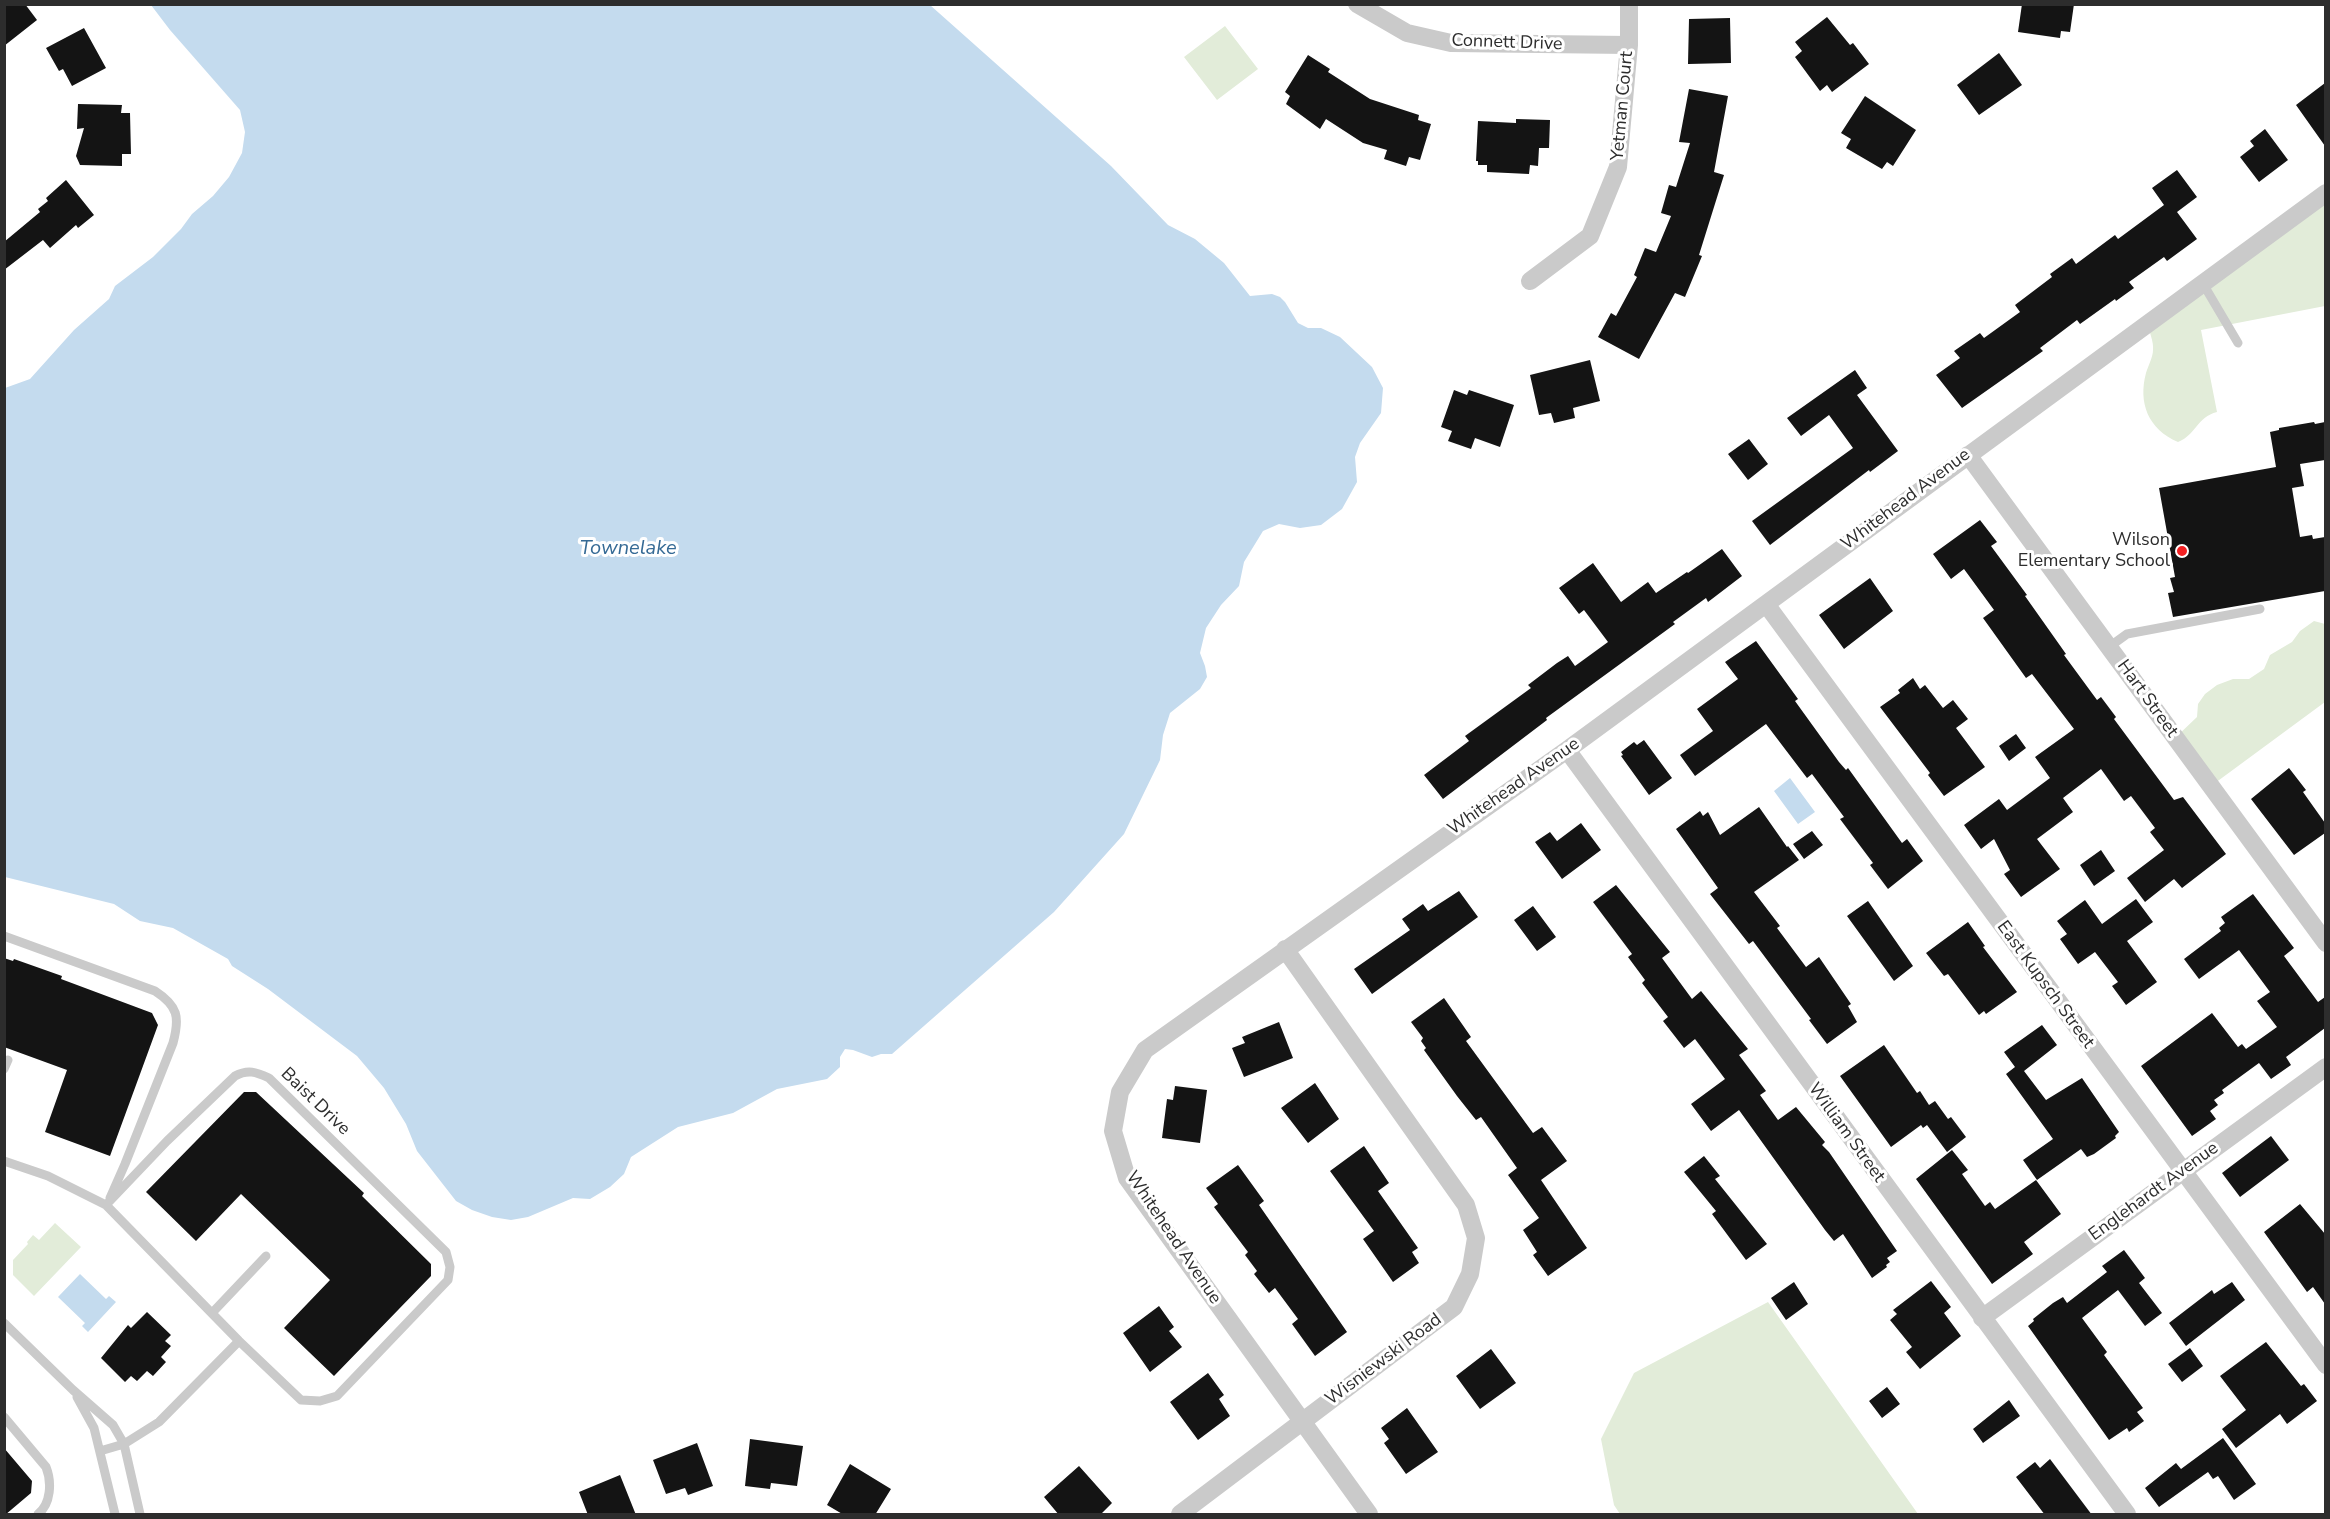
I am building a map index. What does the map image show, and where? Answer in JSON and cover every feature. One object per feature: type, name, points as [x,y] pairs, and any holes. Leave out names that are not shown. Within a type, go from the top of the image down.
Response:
[{"type":"street","name":"Connett Drive","points":[[1358,4],[1407,33],[1450,43],[1629,45]]},
{"type":"street","name":"Yetman Court","points":[[1530,281],[1590,236],[1618,167],[1629,45],[1629,4]]},
{"type":"street","name":"Whitehead Avenue","points":[[1369,1515],[1127,1178],[1113,1131],[1120,1092],[1145,1050],[1567,750],[2325,193]]},
{"type":"street","name":"Hart Street","points":[[1968,455],[2325,943]]},
{"type":"street","name":"East Kupsch Street","points":[[1766,604],[2325,1365]]},
{"type":"street","name":"William Street","points":[[1567,750],[2127,1515]]},
{"type":"street","name":"Wisniewski Road","points":[[1180,1515],[1454,1307],[1470,1274],[1476,1238],[1466,1205],[1285,949]]},
{"type":"street","name":"Englehardt Avenue","points":[[1982,1318],[2325,1067]]},
{"type":"lane","points":[[2202,282],[2238,343]]},
{"type":"lane","points":[[2109,647],[2127,634],[2260,609]]},
{"type":"lane","points":[[4,936],[155,992],[170,1001],[176,1013],[177,1029],[173,1043],[125,1164],[106,1205]]},
{"type":"lane","name":"Baist Drive","points":[[106,1205],[167,1141],[235,1076],[245,1071],[269,1078],[446,1252],[450,1267],[448,1280],[337,1396],[320,1401],[301,1400],[239,1341]]},
{"type":"lane","points":[[6,1165],[48,1176],[106,1205],[239,1341],[159,1422],[124,1444],[100,1451]]},
{"type":"lane","points":[[212,1313],[266,1256]]},
{"type":"lane","points":[[4,1323],[112,1425],[124,1444],[140,1515]]},
{"type":"lane","points":[[73,1390],[89,1416],[115,1515]]},
{"type":"lane","points":[[4,1418],[46,1467],[50,1477],[49,1493],[44,1510],[38,1515]]},
{"type":"green space","points":[[1225,26],[1258,69],[1217,100],[1184,57]]},
{"type":"green space","points":[[2325,193],[2325,306],[2201,330],[2217,412],[2205,418],[2184,439],[2178,442],[2168,437],[2159,430],[2148,414],[2143,395],[2153,347],[2147,322]]},
{"type":"green space","points":[[2314,621],[2325,624],[2325,702],[2211,786],[2175,738],[2197,717],[2198,704],[2205,694],[2217,685],[2233,679],[2249,679],[2264,669],[2270,655],[2292,642],[2300,631]]},
{"type":"green space","points":[[55,1223],[81,1247],[34,1296],[13,1275],[13,1260],[33,1235],[39,1240]]},
{"type":"green space","points":[[1768,1302],[1918,1514],[1620,1514],[1614,1505],[1601,1439],[1634,1373]]},
{"type":"water","name":"Townelake","points":[[151,5],[930,5],[1111,166],[1168,225],[1195,239],[1224,263],[1250,296],[1272,294],[1280,297],[1298,323],[1308,328],[1321,328],[1340,337],[1372,367],[1383,388],[1381,413],[1360,443],[1355,457],[1357,482],[1342,509],[1321,525],[1300,528],[1279,524],[1263,531],[1244,562],[1239,586],[1221,605],[1206,628],[1200,653],[1207,677],[1200,689],[1170,713],[1163,735],[1160,760],[1124,834],[1054,912],[892,1054],[872,1057],[845,1049],[840,1057],[840,1067],[827,1079],[777,1089],[733,1113],[678,1127],[631,1157],[624,1174],[610,1187],[590,1199],[573,1198],[528,1217],[511,1220],[492,1217],[472,1210],[456,1201],[417,1151],[406,1124],[384,1088],[357,1056],[268,989],[232,966],[228,959],[173,928],[140,921],[114,904],[5,877],[5,388],[30,379],[74,330],[109,299],[115,286],[153,257],[181,229],[192,214],[213,196],[229,177],[242,153],[245,132],[240,110]]},
{"type":"water","points":[[1790,778],[1815,812],[1798,824],[1774,791]]},
{"type":"water","points":[[80,1274],[106,1299],[109,1296],[116,1302],[88,1332],[82,1326],[85,1323],[58,1297]]},
{"type":"building","points":[[4,4],[25,4],[37,20],[4,46]]},
{"type":"building","points":[[2022,4],[2074,4],[2070,32],[2061,31],[2060,38],[2018,32]]},
{"type":"building","points":[[1827,17],[1850,45],[1853,43],[1869,64],[1832,92],[1827,85],[1820,91],[1795,57],[1802,51],[1795,42]]},
{"type":"building","points":[[1730,18],[1731,63],[1688,64],[1689,19]]},
{"type":"building","points":[[84,28],[106,68],[72,86],[63,69],[59,71],[46,48]]},
{"type":"building","points":[[1999,53],[2022,85],[1979,115],[1957,85]]},
{"type":"building","points":[[1308,55],[1330,69],[1328,72],[1370,99],[1419,115],[1418,120],[1431,124],[1420,160],[1409,157],[1406,166],[1384,159],[1387,150],[1363,143],[1326,119],[1320,129],[1286,104],[1290,96],[1285,92]]},
{"type":"building","points":[[2325,83],[2325,146],[2296,105]]},
{"type":"building","points":[[1689,89],[1728,96],[1714,172],[1724,175],[1699,255],[1702,256],[1685,297],[1675,293],[1639,359],[1598,337],[1611,313],[1616,316],[1637,277],[1634,275],[1645,248],[1656,252],[1671,216],[1661,213],[1669,185],[1676,187],[1690,143],[1679,142]]},
{"type":"building","points":[[1865,96],[1916,130],[1893,166],[1887,162],[1882,169],[1846,148],[1851,139],[1841,133]]},
{"type":"building","points":[[78,104],[122,105],[121,113],[130,113],[131,154],[122,154],[122,166],[80,165],[76,156],[84,128],[77,129]]},
{"type":"building","points":[[1516,119],[1550,120],[1549,148],[1539,148],[1538,166],[1530,165],[1529,174],[1487,172],[1487,165],[1478,165],[1476,161],[1478,121],[1516,123]]},
{"type":"building","points":[[2265,129],[2288,160],[2259,182],[2240,157],[2254,146],[2250,141]]},
{"type":"building","points":[[2177,170],[2197,197],[2177,212],[2197,239],[2167,261],[2164,257],[2129,282],[2134,288],[2080,324],[2077,320],[2040,348],[2043,351],[1962,408],[1936,375],[1960,358],[1954,351],[1980,333],[1984,338],[2020,312],[2015,305],[2052,277],[2050,274],[2072,258],[2076,264],[2115,235],[2118,239],[2164,205],[2152,188]]},
{"type":"building","points":[[66,180],[94,215],[78,228],[76,225],[50,248],[43,240],[4,270],[4,242],[40,212],[38,209],[48,201],[46,198]]},
{"type":"building","points":[[1590,360],[1600,401],[1573,408],[1575,418],[1554,423],[1551,413],[1539,415],[1530,375]]},
{"type":"building","points":[[1855,370],[1867,388],[1857,395],[1898,451],[1870,472],[1869,470],[1770,545],[1752,521],[1853,448],[1829,415],[1801,436],[1787,418]]},
{"type":"building","points":[[1454,390],[1467,395],[1469,390],[1514,405],[1500,447],[1475,438],[1471,449],[1448,441],[1452,431],[1441,427]]},
{"type":"building","points":[[2314,422],[2315,424],[2325,422],[2325,460],[2300,464],[2304,486],[2292,488],[2300,537],[2312,535],[2313,539],[2325,537],[2325,591],[2173,617],[2168,593],[2174,592],[2170,578],[2175,577],[2159,488],[2276,467],[2270,432],[2279,430],[2279,428]]},
{"type":"building","points":[[1749,439],[1768,464],[1748,480],[1728,454]]},
{"type":"building","points":[[1980,520],[1997,542],[1991,546],[2027,595],[2025,596],[2066,654],[2064,655],[2097,700],[2101,697],[2116,717],[2114,719],[2174,800],[2183,797],[2226,854],[2182,888],[2174,879],[2145,902],[2127,878],[2164,850],[2150,832],[2155,828],[2131,796],[2124,801],[2101,769],[2063,798],[2073,812],[2037,839],[2060,869],[2021,897],[2004,874],[2010,870],[1994,839],[1981,849],[1964,825],[1999,799],[2007,810],[2050,778],[2035,757],[2074,729],[2032,674],[2026,678],[1983,618],[1994,610],[1964,569],[1951,579],[1933,554]]},
{"type":"building","points":[[1722,549],[1742,576],[1708,602],[1706,598],[1673,622],[1675,624],[1546,718],[1547,720],[1443,799],[1424,775],[1469,741],[1465,736],[1531,688],[1528,685],[1557,663],[1568,656],[1575,666],[1608,642],[1584,610],[1579,614],[1559,588],[1593,563],[1621,602],[1648,582],[1656,593]]},
{"type":"building","points":[[1870,578],[1893,611],[1844,649],[1819,615]]},
{"type":"building","points":[[1756,641],[1798,699],[1795,701],[1839,762],[1846,770],[1848,768],[1902,843],[1907,839],[1923,861],[1888,889],[1870,865],[1873,863],[1840,819],[1844,817],[1812,774],[1807,778],[1766,724],[1695,776],[1680,755],[1713,731],[1697,709],[1738,679],[1725,662]]},
{"type":"building","points":[[1913,678],[1920,689],[1925,685],[1943,708],[1953,700],[1968,719],[1956,728],[1985,767],[1944,796],[1928,775],[1930,773],[1880,707],[1900,693],[1898,690]]},
{"type":"building","points":[[2016,734],[2026,748],[2009,761],[1999,746]]},
{"type":"building","points":[[1644,740],[1672,778],[1649,795],[1621,756],[1623,755],[1621,752],[1634,742],[1637,745]]},
{"type":"building","points":[[2289,768],[2306,790],[2303,792],[2325,823],[2325,833],[2294,855],[2251,799]]},
{"type":"building","points":[[1759,807],[1799,860],[1754,892],[1780,926],[1777,928],[1806,967],[1819,957],[1851,1004],[1848,1006],[1857,1022],[1827,1044],[1753,941],[1749,944],[1710,894],[1718,888],[1676,829],[1700,811],[1703,816],[1708,812],[1720,835]]},
{"type":"building","points":[[1581,823],[1601,850],[1562,879],[1535,842],[1550,832],[1557,841]]},
{"type":"building","points":[[1812,831],[1823,845],[1804,859],[1793,844]]},
{"type":"building","points":[[2101,850],[2115,871],[2094,886],[2080,865]]},
{"type":"building","points":[[1616,885],[1670,952],[1662,958],[1692,999],[1701,991],[1748,1049],[1739,1055],[1766,1091],[1760,1095],[1778,1120],[1796,1107],[1825,1142],[1822,1145],[1897,1251],[1887,1258],[1890,1262],[1886,1265],[1887,1267],[1872,1278],[1843,1234],[1834,1241],[1825,1230],[1739,1110],[1711,1131],[1691,1104],[1725,1079],[1695,1039],[1684,1048],[1663,1021],[1668,1017],[1642,983],[1645,980],[1628,957],[1632,954],[1593,902]]},
{"type":"building","points":[[1459,891],[1478,917],[1372,994],[1354,969],[1410,930],[1402,919],[1423,904],[1428,911]]},
{"type":"building","points":[[2253,894],[2294,948],[2284,956],[2318,1002],[2325,997],[2325,1028],[2286,1057],[2291,1065],[2271,1079],[2259,1063],[2222,1090],[2224,1093],[2214,1100],[2218,1105],[2210,1111],[2216,1119],[2192,1136],[2141,1066],[2212,1013],[2238,1047],[2242,1044],[2246,1049],[2277,1027],[2257,1001],[2270,992],[2239,950],[2199,979],[2184,959],[2221,931],[2219,928],[2225,923],[2221,917]]},
{"type":"building","points":[[2136,899],[2153,922],[2127,941],[2157,982],[2126,1005],[2112,986],[2118,982],[2095,952],[2078,964],[2060,939],[2067,934],[2057,921],[2085,900],[2102,924]]},
{"type":"building","points":[[1868,901],[1913,966],[1894,981],[1847,916]]},
{"type":"building","points":[[1533,906],[1556,937],[1537,951],[1514,920]]},
{"type":"building","points":[[1968,922],[1985,946],[1983,947],[2017,992],[1986,1014],[1984,1011],[1979,1015],[1948,974],[1944,976],[1926,953]]},
{"type":"building","points":[[4,958],[13,961],[14,959],[62,976],[61,979],[152,1013],[158,1025],[110,1156],[45,1132],[67,1070],[4,1047]]},
{"type":"building","points":[[1444,998],[1471,1037],[1466,1041],[1533,1133],[1542,1127],[1567,1161],[1541,1180],[1587,1248],[1548,1276],[1533,1255],[1537,1252],[1523,1230],[1539,1218],[1508,1175],[1517,1168],[1481,1117],[1476,1120],[1457,1096],[1424,1050],[1426,1048],[1421,1041],[1423,1038],[1411,1022]]},
{"type":"building","points":[[1279,1022],[1293,1058],[1244,1077],[1232,1048],[1245,1043],[1242,1037]]},
{"type":"building","points":[[2042,1025],[2057,1045],[2024,1071],[2046,1100],[2082,1078],[2119,1132],[2116,1138],[2094,1154],[2087,1157],[2081,1149],[2037,1180],[2023,1160],[2053,1139],[2006,1074],[2015,1067],[2004,1052]]},
{"type":"building","points":[[1884,1045],[1917,1093],[1920,1091],[1929,1105],[1935,1101],[1948,1119],[1951,1117],[1966,1137],[1947,1152],[1927,1125],[1923,1128],[1921,1125],[1891,1147],[1840,1076]]},
{"type":"building","points":[[1315,1083],[1339,1119],[1308,1143],[1281,1108]]},
{"type":"building","points":[[1175,1086],[1207,1090],[1200,1143],[1162,1138],[1167,1099],[1173,1100]]},
{"type":"building","points":[[244,1092],[256,1092],[364,1193],[362,1196],[431,1264],[431,1276],[334,1376],[284,1328],[330,1280],[241,1194],[196,1241],[146,1192]]},
{"type":"building","points":[[2271,1136],[2289,1160],[2240,1197],[2222,1173]]},
{"type":"building","points":[[1364,1146],[1389,1183],[1378,1191],[1418,1248],[1412,1252],[1419,1263],[1393,1282],[1363,1239],[1374,1231],[1330,1171]]},
{"type":"building","points":[[1952,1150],[1968,1170],[1962,1174],[1985,1206],[1990,1202],[1995,1209],[2036,1180],[2061,1214],[2024,1242],[2033,1254],[1992,1284],[1916,1179]]},
{"type":"building","points":[[1704,1156],[1720,1176],[1715,1179],[1767,1244],[1746,1260],[1712,1214],[1716,1211],[1684,1172]]},
{"type":"building","points":[[1238,1165],[1264,1201],[1259,1205],[1347,1332],[1315,1356],[1292,1324],[1298,1319],[1275,1288],[1269,1293],[1254,1274],[1257,1271],[1245,1255],[1248,1252],[1214,1207],[1218,1204],[1206,1188]]},
{"type":"building","points":[[2300,1204],[2325,1234],[2325,1304],[2313,1287],[2307,1292],[2264,1232]]},
{"type":"building","points":[[2124,1250],[2145,1278],[2139,1283],[2162,1313],[2145,1326],[2118,1290],[2082,1318],[2107,1352],[2104,1355],[2143,1408],[2137,1412],[2144,1421],[2129,1432],[2127,1428],[2109,1440],[2028,1326],[2053,1303],[2063,1297],[2067,1303],[2107,1272],[2102,1266]]},
{"type":"building","points":[[1931,1281],[1951,1307],[1944,1313],[1961,1336],[1920,1369],[1906,1352],[1912,1347],[1890,1320],[1897,1314],[1893,1310]]},
{"type":"building","points":[[1794,1282],[1808,1304],[1786,1320],[1771,1298]]},
{"type":"building","points":[[2232,1282],[2245,1300],[2186,1346],[2169,1323],[2212,1290],[2214,1294]]},
{"type":"building","points":[[1159,1306],[1174,1327],[1169,1331],[1182,1347],[1150,1372],[1123,1333]]},
{"type":"building","points":[[147,1312],[171,1335],[165,1341],[171,1346],[161,1357],[166,1362],[153,1376],[147,1371],[137,1381],[131,1376],[125,1382],[101,1358],[128,1325],[131,1328]]},
{"type":"building","points":[[2266,1342],[2301,1386],[2304,1384],[2317,1401],[2287,1424],[2280,1414],[2236,1448],[2222,1429],[2246,1410],[2220,1376]]},
{"type":"building","points":[[2190,1348],[2203,1366],[2182,1382],[2168,1364]]},
{"type":"building","points":[[1491,1349],[1516,1383],[1480,1409],[1456,1376]]},
{"type":"building","points":[[1208,1373],[1224,1395],[1219,1399],[1230,1416],[1198,1440],[1170,1402]]},
{"type":"building","points":[[1887,1387],[1900,1404],[1882,1418],[1869,1401]]},
{"type":"building","points":[[2009,1400],[2020,1416],[1983,1443],[1973,1429]]},
{"type":"building","points":[[1407,1408],[1438,1452],[1406,1474],[1384,1443],[1389,1439],[1381,1428]]},
{"type":"building","points":[[2223,1438],[2256,1484],[2234,1500],[2218,1476],[2213,1479],[2208,1472],[2159,1507],[2145,1488],[2176,1463],[2181,1469]]},
{"type":"building","points":[[750,1439],[803,1446],[797,1486],[771,1483],[770,1489],[745,1486]]},
{"type":"building","points":[[697,1443],[713,1486],[688,1495],[685,1488],[666,1494],[653,1460]]},
{"type":"building","points":[[4,1448],[32,1481],[31,1493],[5,1515]]},
{"type":"building","points":[[2050,1459],[2092,1515],[2045,1515],[2016,1477],[2035,1462],[2040,1468]]},
{"type":"building","points":[[850,1464],[891,1489],[875,1515],[844,1515],[827,1505]]},
{"type":"building","points":[[1079,1466],[1112,1503],[1100,1515],[1059,1515],[1044,1497]]},
{"type":"building","points":[[620,1475],[636,1515],[588,1515],[579,1492]]},
{"type":"place","name":"Wilson Elementary School","points":[[2182,551]]}]
